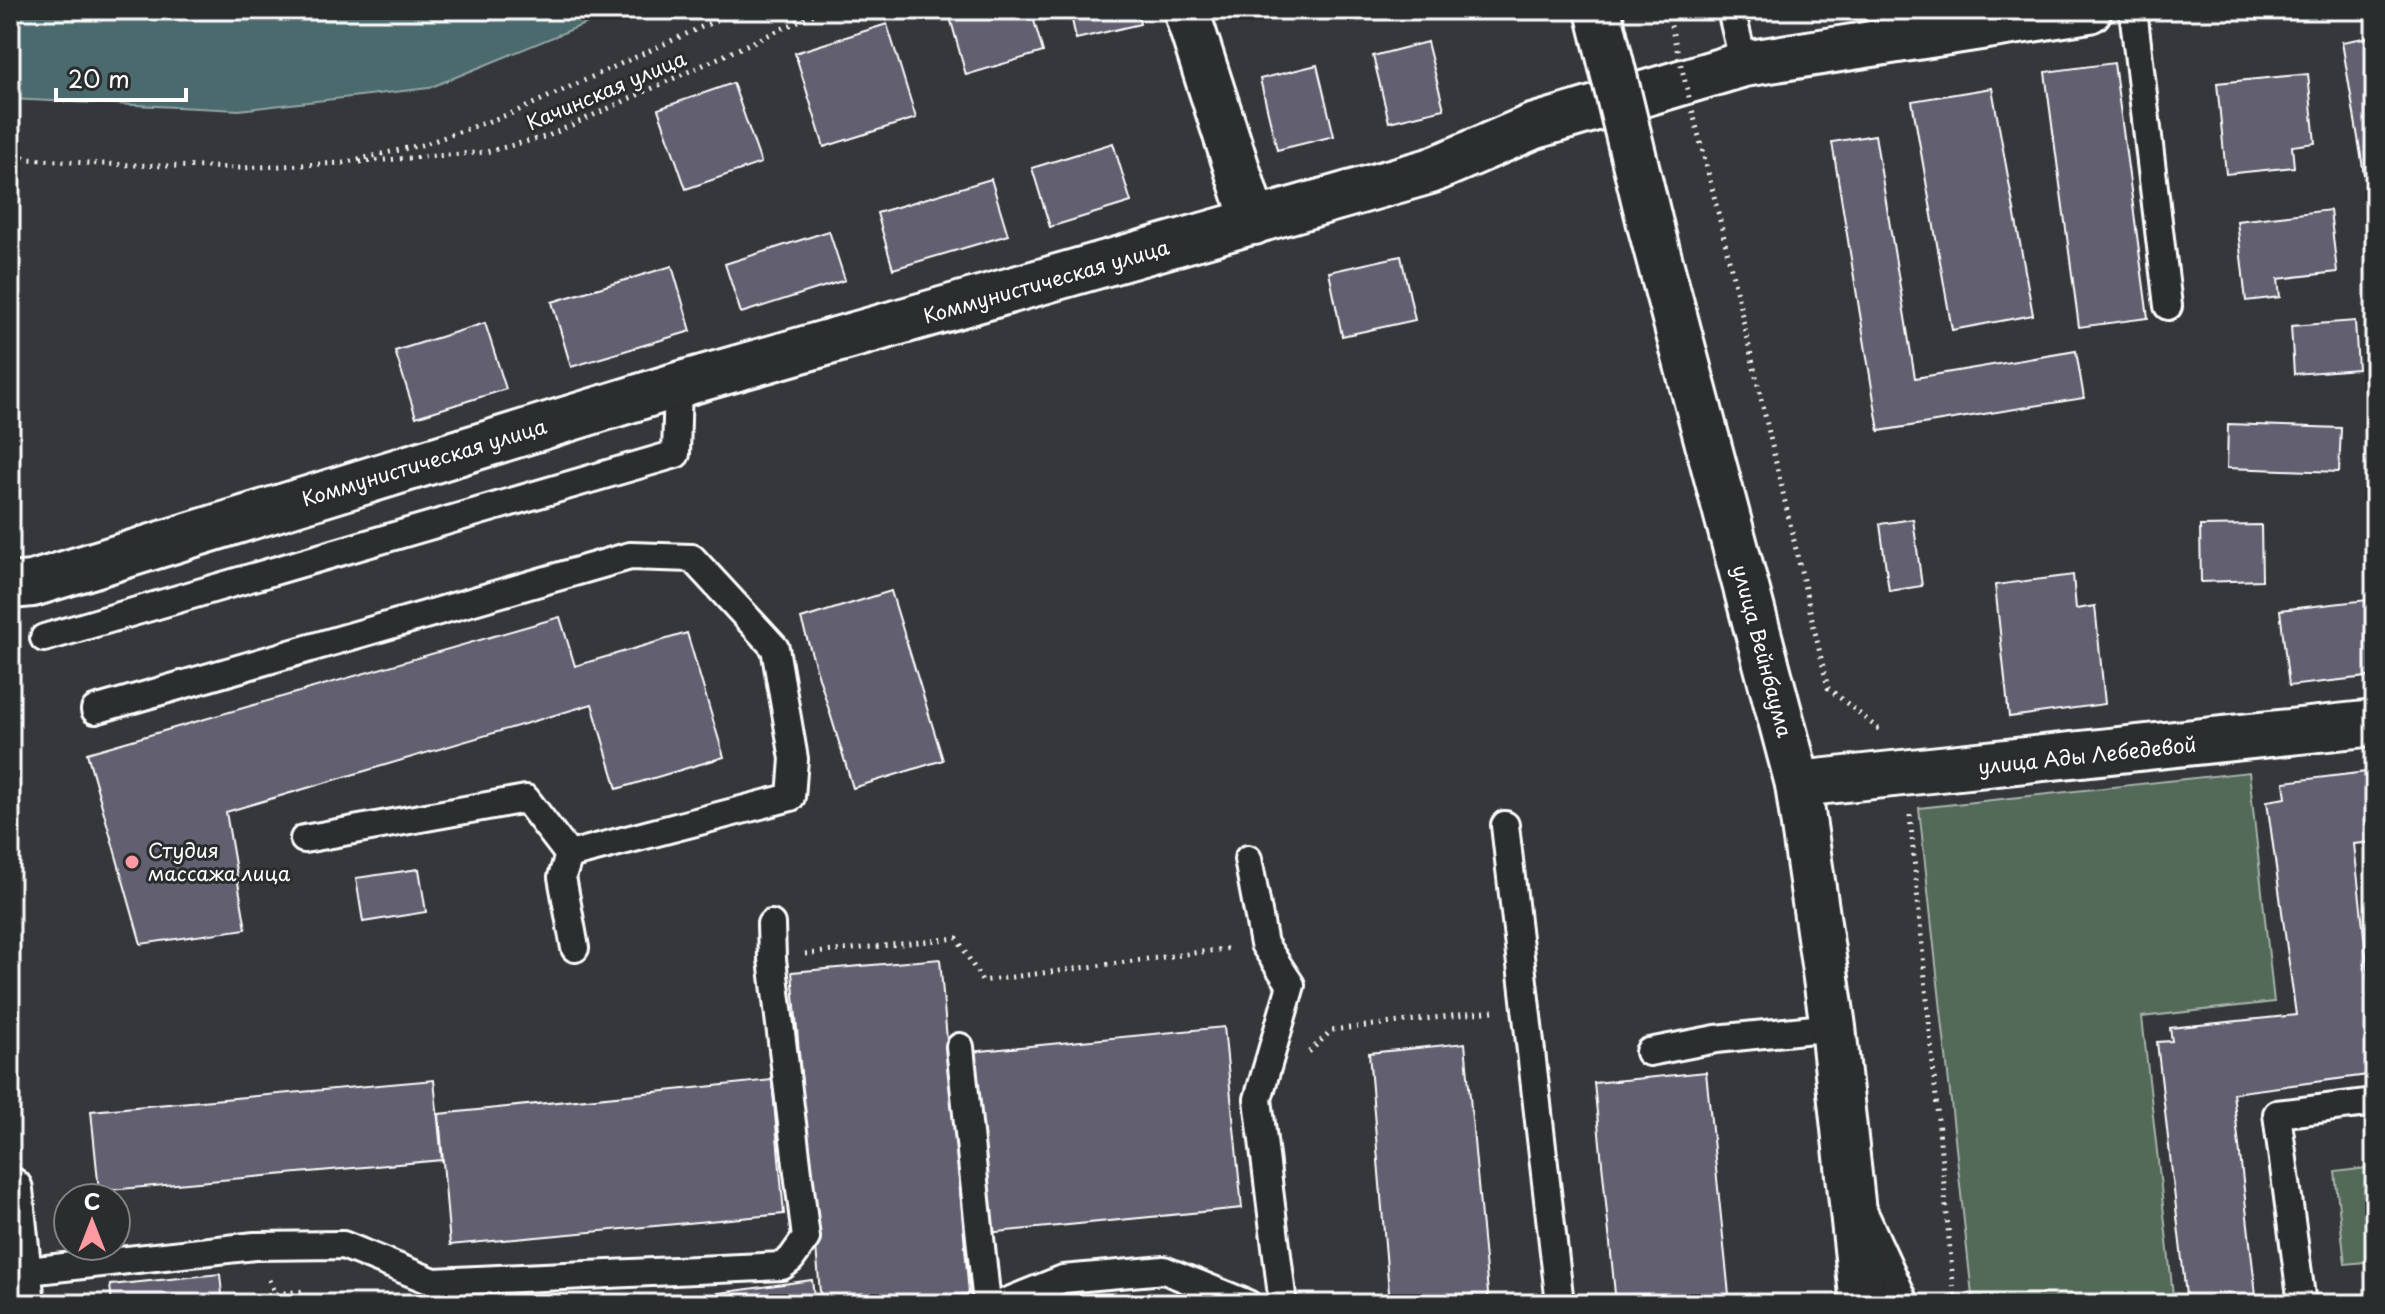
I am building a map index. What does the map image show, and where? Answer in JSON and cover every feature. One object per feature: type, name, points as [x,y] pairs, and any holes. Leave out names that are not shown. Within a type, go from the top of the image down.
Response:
[{"type":"main road","points":[[1186,10],[1254,222]]},
{"type":"main road","name":"улица Вейнбаума","points":[[1598,10],[1651,228],[1798,784],[1833,1027],[1863,1304]]},
{"type":"main road","name":"Коммунистическая улица","points":[[10,586],[32,584],[678,385],[1430,171],[1532,127],[1744,64],[2089,10]]},
{"type":"main road","name":"улица Ады Лебедевой","points":[[1798,784],[2375,723]]},
{"type":"main road","points":[[10,1190],[16,1261]]},
{"type":"main road","points":[[1854,1212],[1896,1304]]},
{"type":"lane","points":[[1731,10],[1744,64]]},
{"type":"lane","points":[[2133,10],[2168,306]]},
{"type":"lane","points":[[44,638],[676,454],[678,385]]},
{"type":"lane","points":[[95,710],[630,556],[692,558],[775,648],[794,759],[791,797],[569,855]]},
{"type":"lane","points":[[304,839],[526,799],[569,855]]},
{"type":"lane","points":[[1505,825],[1560,1304]]},
{"type":"lane","points":[[569,855],[562,877],[575,948]]},
{"type":"lane","points":[[1248,859],[1264,944],[1291,985],[1258,1099],[1283,1304]]},
{"type":"lane","points":[[16,1261],[255,1246],[343,1245],[434,1282],[782,1266],[806,1238],[772,959],[771,924]]},
{"type":"lane","points":[[1649,1052],[1716,1039],[1833,1027]]},
{"type":"lane","points":[[960,1047],[987,1304]]},
{"type":"lane","points":[[2302,1304],[2277,1114],[2375,1102]]},
{"type":"lane","points":[[1001,1304],[1063,1279],[1164,1270],[1248,1304]]},
{"type":"path","points":[[10,155],[101,164],[241,168],[343,163],[425,144],[515,112],[739,10]]},
{"type":"path","name":"Качинская улица","points":[[343,163],[486,152],[548,136],[823,10]]},
{"type":"path","points":[[1667,10],[1718,212],[1828,688],[1892,740]]},
{"type":"path","points":[[10,122],[13,122],[21,156]]},
{"type":"path","points":[[1910,810],[1955,1304]]},
{"type":"path","points":[[804,954],[957,938],[982,981],[1264,944]]},
{"type":"path","points":[[1258,1099],[1332,1030],[1526,1008]]},
{"type":"path","points":[[275,1294],[303,1291],[305,1304]]},
{"type":"green space","points":[[2249,772],[2274,1002],[2142,1017],[2174,1304],[1978,1304],[1972,1295],[1919,808]]},
{"type":"green space","points":[[2375,1167],[2375,1261],[2345,1264],[2335,1172]]},
{"type":"water","points":[[10,10],[619,10],[429,88],[239,110],[10,99]]},
{"type":"building","points":[[948,10],[1031,10],[1043,52],[966,75]]},
{"type":"building","points":[[1070,10],[1137,10],[1140,24],[1076,39]]},
{"type":"building","points":[[887,24],[916,118],[824,147],[795,53]]},
{"type":"building","points":[[2375,36],[2375,240],[2342,42]]},
{"type":"building","points":[[1427,42],[1444,109],[1389,122],[1373,56]]},
{"type":"building","points":[[2114,63],[2148,318],[2079,327],[2045,72]]},
{"type":"building","points":[[1317,65],[1334,136],[1277,150],[1260,79]]},
{"type":"building","points":[[2308,74],[2315,143],[2292,146],[2294,167],[2226,174],[2217,83]]},
{"type":"building","points":[[733,83],[761,163],[686,189],[658,109]]},
{"type":"building","points":[[1992,88],[2033,315],[1952,330],[1912,101]]},
{"type":"building","points":[[1875,135],[1915,378],[2076,351],[2084,398],[1879,431],[1832,142]]},
{"type":"building","points":[[1113,143],[1131,202],[1050,227],[1032,168]]},
{"type":"building","points":[[991,179],[1008,235],[893,269],[877,213]]},
{"type":"building","points":[[2330,210],[2337,272],[2278,279],[2280,297],[2246,301],[2237,221]]},
{"type":"building","points":[[829,231],[845,280],[741,313],[725,264]]},
{"type":"building","points":[[1401,256],[1415,320],[1342,336],[1329,272]]},
{"type":"building","points":[[672,266],[691,331],[571,367],[552,302]]},
{"type":"building","points":[[2355,321],[2358,369],[2294,374],[2291,326]]},
{"type":"building","points":[[485,323],[506,389],[416,417],[395,351]]},
{"type":"building","points":[[2228,424],[2341,428],[2339,472],[2227,468]]},
{"type":"building","points":[[1913,519],[1922,586],[1889,591],[1880,524]]},
{"type":"building","points":[[2261,525],[2262,580],[2201,582],[2200,526]]},
{"type":"building","points":[[2073,575],[2076,609],[2095,606],[2105,704],[2009,717],[1995,585]]},
{"type":"building","points":[[891,591],[943,760],[853,788],[801,619]]},
{"type":"building","points":[[2367,600],[2375,676],[2289,686],[2280,610]]},
{"type":"building","points":[[560,617],[575,666],[687,633],[724,757],[617,789],[592,704],[226,812],[246,929],[141,944],[87,753]]},
{"type":"building","points":[[2375,771],[2375,842],[2354,844],[2375,1037],[2375,1074],[2233,1093],[2257,1304],[2187,1304],[2157,1042],[2172,1041],[2170,1028],[2296,1015],[2267,801],[2286,798],[2284,782]]},
{"type":"building","points":[[419,869],[426,912],[363,922],[356,878]]},
{"type":"building","points":[[940,959],[969,1294],[858,1304],[821,1304],[792,972]]},
{"type":"building","points":[[1224,1027],[1242,1208],[987,1233],[970,1052]]},
{"type":"building","points":[[1465,1043],[1489,1304],[1390,1304],[1369,1053]]},
{"type":"building","points":[[1706,1072],[1730,1304],[1616,1304],[1594,1083]]},
{"type":"building","points":[[434,1080],[442,1160],[132,1188],[132,1182],[98,1182],[91,1111]]},
{"type":"building","points":[[772,1080],[784,1214],[450,1245],[439,1114]]},
{"type":"building","points":[[220,1274],[223,1304],[112,1304],[110,1285]]},
{"type":"building","points":[[812,1280],[815,1304],[641,1304]]},
{"type":"place","name":"Студия массажа лица","points":[[132,862]]}]
